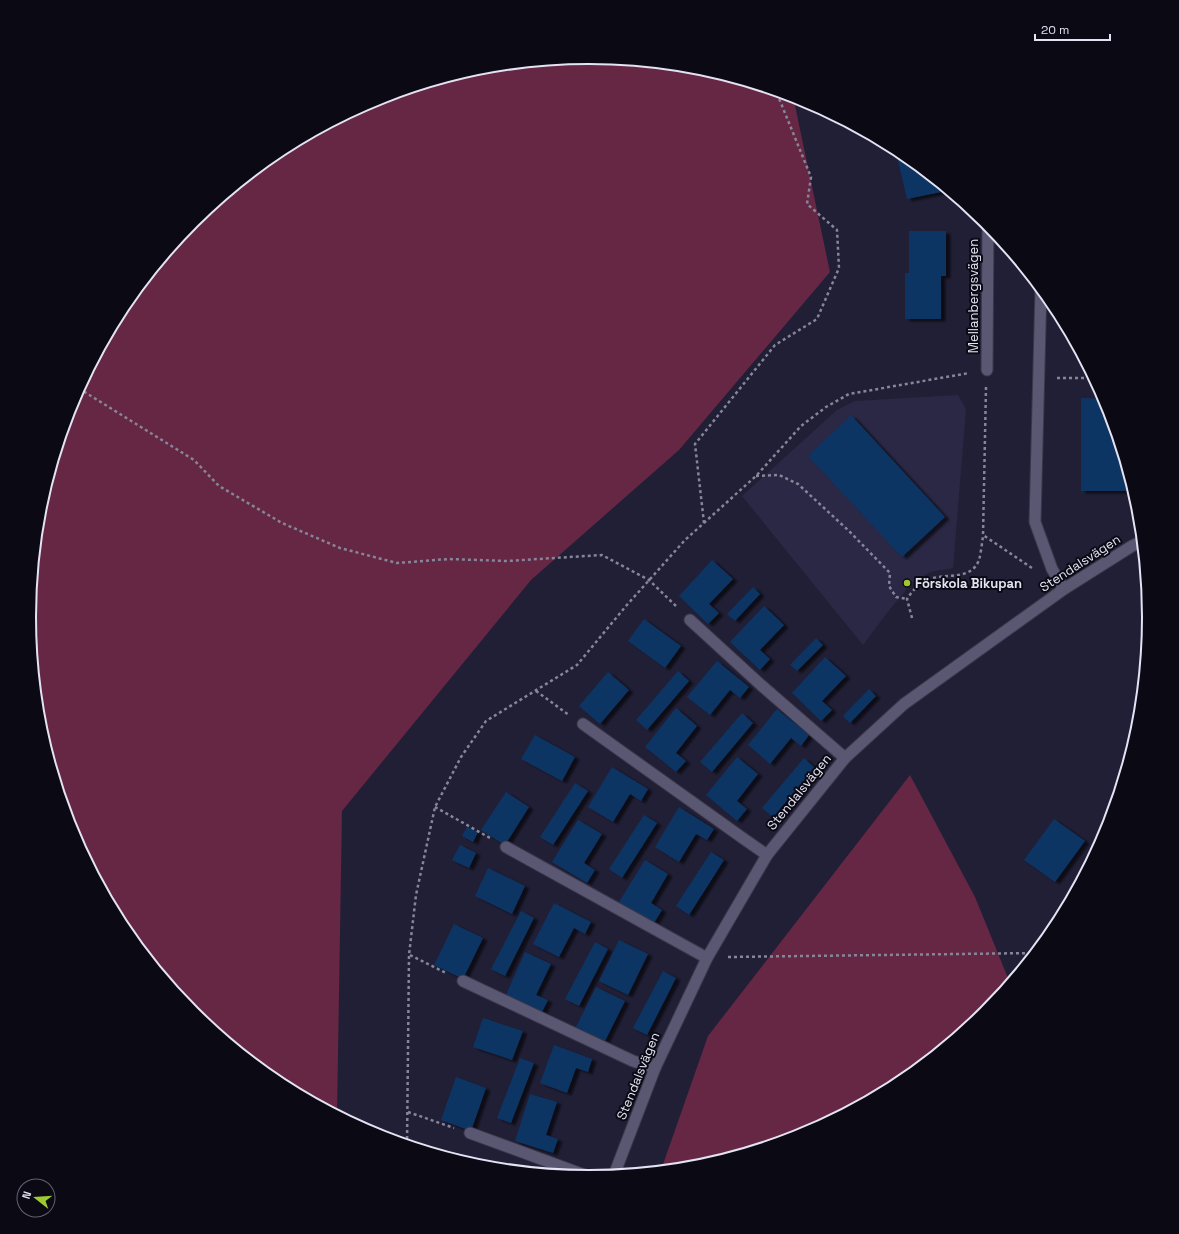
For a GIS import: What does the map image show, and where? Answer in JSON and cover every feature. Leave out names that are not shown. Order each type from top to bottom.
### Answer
[{"type":"street","name":"Mellanbergsvägen","points":[[987,370],[988,233]]},
{"type":"street","points":[[1040,295],[1035,522],[1052,569],[1064,589]]},
{"type":"street","name":"Stendalsvägen","points":[[616,1169],[655,1068],[707,958],[767,855],[845,758],[904,704],[1064,589],[1132,546],[1138,544]]},
{"type":"street","points":[[690,620],[761,685],[845,758]]},
{"type":"street","points":[[583,724],[767,855]]},
{"type":"street","points":[[506,848],[707,958]]},
{"type":"street","points":[[463,982],[633,1061],[655,1068]]},
{"type":"street","points":[[470,1133],[569,1169]]},
{"type":"path","points":[[704,523],[695,444],[775,345],[817,320],[839,268],[836,230],[807,204],[811,177],[779,97]]},
{"type":"path","points":[[407,1139],[410,955],[416,895],[435,808],[461,757],[486,721],[577,664],[685,540],[756,476],[801,426],[826,407],[849,394],[987,370],[983,536],[979,561],[970,572],[960,575],[930,578],[924,581],[910,593],[907,599],[912,618]]},
{"type":"path","points":[[1038,378],[1089,378]]},
{"type":"path","points":[[84,391],[194,460],[219,486],[282,522],[340,548],[398,563],[448,559],[507,562],[602,555],[649,580],[690,620]]},
{"type":"path","points":[[756,476],[779,475],[798,484],[849,531],[890,573],[889,586],[896,597],[907,599]]},
{"type":"path","points":[[983,536],[1033,568]]},
{"type":"path","points":[[536,690],[583,724]]},
{"type":"path","points":[[435,808],[506,848]]},
{"type":"path","points":[[707,958],[1030,953]]},
{"type":"path","points":[[410,955],[463,982]]},
{"type":"path","points":[[408,1112],[470,1133]]},
{"type":"shaded area","points":[[553,65],[626,65],[662,68],[733,82],[795,104],[830,272],[679,450],[531,580],[342,811],[337,1109],[282,1077],[225,1033],[173,982],[150,954],[129,925],[93,862],[65,795],[55,760],[47,725],[37,653],[37,581],[41,545],[47,509],[65,439],[93,372],[129,309],[173,252],[198,226],[253,178],[282,157],[345,121],[378,106],[446,82],[517,68]]},
{"type":"shaded area","points":[[958,395],[966,409],[953,568],[930,572],[913,582],[890,609],[863,645],[742,496],[837,410],[855,401]]},
{"type":"shaded area","points":[[910,775],[975,897],[1008,979],[981,1008],[926,1056],[897,1077],[866,1096],[801,1128],[767,1141],[733,1152],[662,1166],[708,1036]]},
{"type":"building","points":[[897,157],[926,178],[941,192],[907,199]]},
{"type":"building","points":[[909,231],[946,231],[946,276],[941,276],[941,319],[905,319],[905,273],[909,273]]},
{"type":"building","points":[[1081,398],[1098,399],[1114,439],[1124,474],[1126,491],[1081,491]]},
{"type":"building","points":[[851,415],[945,517],[902,557],[808,456]]},
{"type":"building","points":[[712,560],[733,579],[709,604],[719,613],[708,624],[679,596]]},
{"type":"building","points":[[753,587],[760,594],[735,621],[727,614]]},
{"type":"building","points":[[764,606],[784,625],[760,650],[770,659],[760,670],[730,642]]},
{"type":"building","points":[[644,619],[681,646],[665,668],[628,641]]},
{"type":"building","points":[[816,638],[823,645],[797,671],[790,665]]},
{"type":"building","points":[[825,657],[846,676],[822,701],[832,710],[821,721],[792,693]]},
{"type":"building","points":[[717,661],[749,687],[740,698],[730,690],[710,715],[687,697]]},
{"type":"building","points":[[678,671],[689,681],[647,730],[636,720]]},
{"type":"building","points":[[608,672],[629,690],[600,724],[579,706]]},
{"type":"building","points":[[869,689],[876,696],[850,723],[843,716]]},
{"type":"building","points":[[676,708],[697,726],[676,753],[686,761],[676,772],[645,747]]},
{"type":"building","points":[[777,709],[809,735],[801,746],[791,738],[770,764],[748,745]]},
{"type":"building","points":[[742,713],[753,723],[712,772],[700,762]]},
{"type":"building","points":[[535,735],[575,757],[562,781],[521,759]]},
{"type":"building","points":[[737,757],[758,774],[737,801],[747,809],[737,821],[706,795]]},
{"type":"building","points":[[804,758],[815,768],[773,817],[762,808]]},
{"type":"building","points":[[612,767],[648,789],[641,801],[630,794],[613,822],[588,807]]},
{"type":"building","points":[[575,783],[588,791],[553,845],[540,837]]},
{"type":"building","points":[[506,792],[529,807],[505,845],[481,830]]},
{"type":"building","points":[[679,807],[714,829],[707,840],[696,834],[679,862],[655,847]]},
{"type":"building","points":[[644,815],[657,823],[622,878],[609,869]]},
{"type":"building","points":[[1054,819],[1085,841],[1055,882],[1024,860]]},
{"type":"building","points":[[578,820],[602,834],[584,863],[595,870],[587,883],[552,862]]},
{"type":"building","points":[[467,827],[478,832],[473,842],[462,836]]},
{"type":"building","points":[[460,845],[476,853],[469,868],[452,860]]},
{"type":"building","points":[[711,852],[724,860],[689,915],[676,906]]},
{"type":"building","points":[[645,860],[668,874],[651,903],[662,910],[654,923],[619,902]]},
{"type":"building","points":[[488,868],[525,886],[512,914],[475,896]]},
{"type":"building","points":[[554,903],[591,922],[585,934],[574,928],[559,957],[533,944]]},
{"type":"building","points":[[521,911],[534,918],[505,976],[491,969]]},
{"type":"building","points":[[454,924],[483,938],[463,979],[434,965]]},
{"type":"building","points":[[619,940],[648,954],[628,995],[599,981]]},
{"type":"building","points":[[595,942],[608,949],[579,1006],[565,999]]},
{"type":"building","points":[[525,952],[551,964],[536,995],[548,1000],[541,1014],[505,997]]},
{"type":"building","points":[[663,971],[676,978],[647,1035],[633,1028]]},
{"type":"building","points":[[596,987],[625,1001],[605,1041],[576,1027]]},
{"type":"building","points":[[483,1018],[523,1031],[512,1060],[473,1047]]},
{"type":"building","points":[[554,1045],[592,1059],[588,1072],[576,1068],[567,1093],[540,1083]]},
{"type":"building","points":[[520,1058],[534,1063],[511,1123],[497,1118]]},
{"type":"building","points":[[456,1077],[486,1088],[471,1131],[441,1120]]},
{"type":"building","points":[[530,1094],[557,1102],[546,1135],[558,1139],[553,1153],[515,1141]]},
{"type":"building","points":[[458,1153],[478,1159],[457,1155]]},
{"type":"place","name":"Förskola Bikupan","points":[[907,583]]}]
